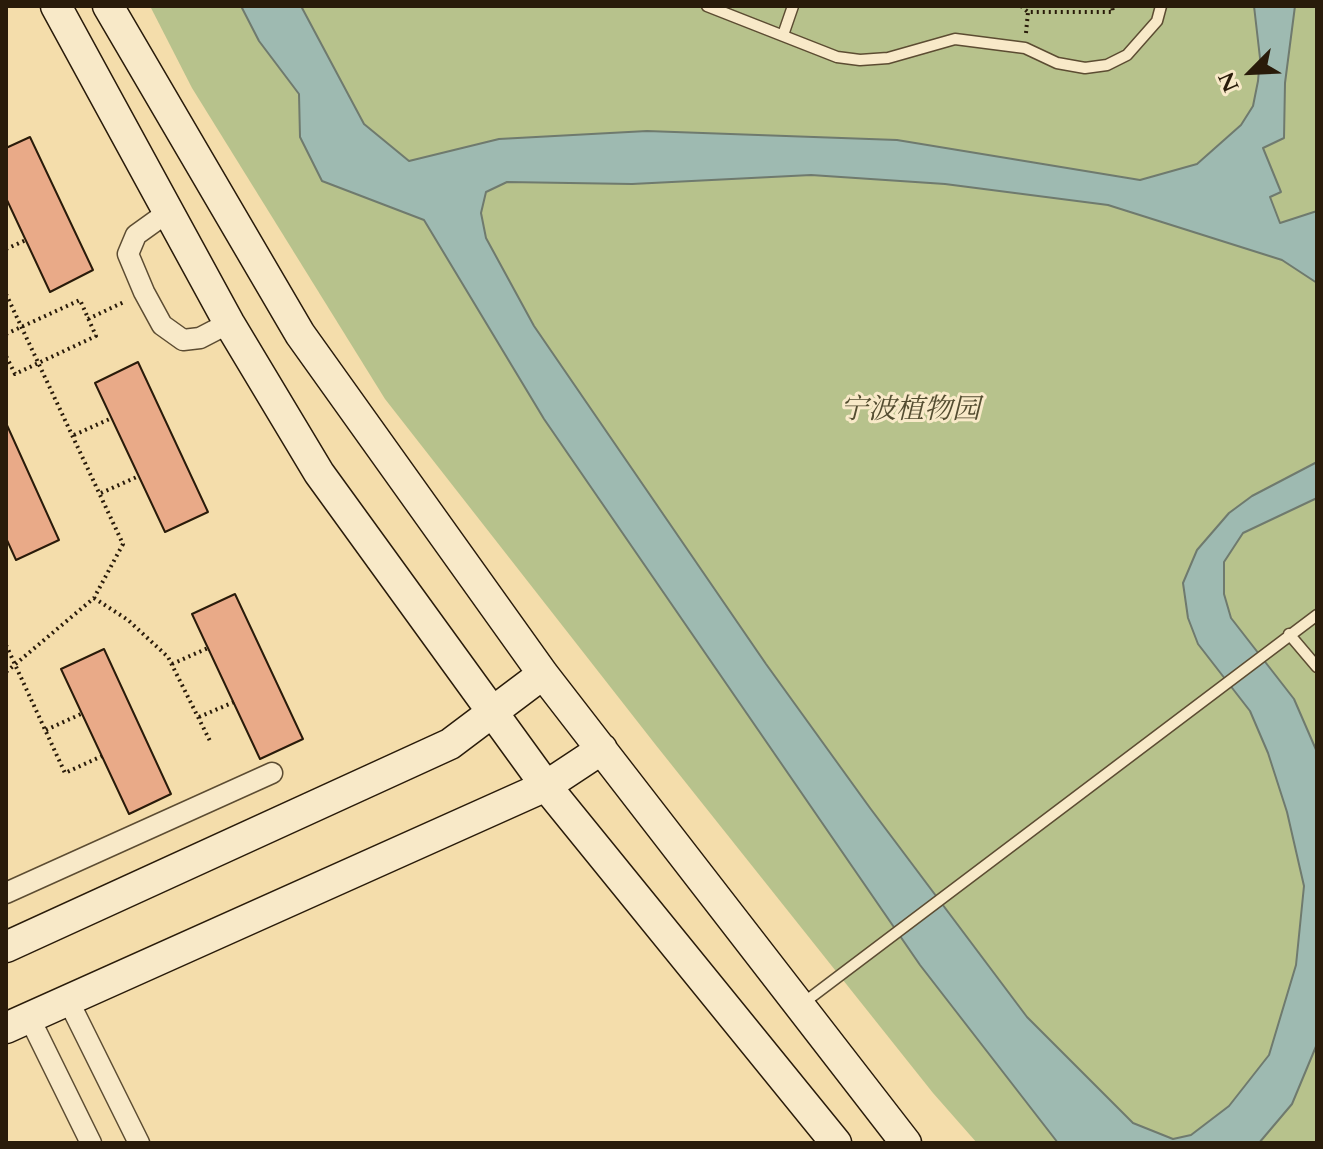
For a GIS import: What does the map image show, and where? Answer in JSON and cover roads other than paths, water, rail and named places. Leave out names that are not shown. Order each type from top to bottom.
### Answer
[{"type":"street","points":[[56,6],[229,323],[319,473],[546,786],[836,1143]]},
{"type":"street","points":[[108,6],[300,334],[543,674],[906,1143]]},
{"type":"street","points":[[168,212],[136,235],[128,254],[162,325],[183,340],[200,338],[229,323]]},
{"type":"street","points":[[6,947],[450,744],[543,674]]},
{"type":"street","points":[[91,1143],[17,1022],[546,786],[602,749]]},
{"type":"street","points":[[6,893],[272,773]]},
{"type":"street","points":[[68,1000],[139,1143]]},
{"type":"lane","points":[[707,6],[783,35],[805,47],[860,60],[888,58],[955,39],[1025,48],[1057,63],[1085,68],[1107,65],[1127,55],[1157,21],[1161,6]]},
{"type":"lane","points":[[783,35],[793,6]]},
{"type":"lane","points":[[798,1007],[1261,654],[1317,615]]},
{"type":"lane","points":[[1289,634],[1317,667]]},
{"type":"water","points":[[241,6],[301,6],[364,124],[409,161],[499,139],[647,131],[897,140],[1140,180],[1197,164],[1241,125],[1253,106],[1258,81],[1260,58],[1254,6],[1295,6],[1285,83],[1284,138],[1263,148],[1281,192],[1270,197],[1280,223],[1317,211],[1317,283],[1282,260],[1108,205],[945,184],[811,175],[632,184],[507,182],[486,192],[481,213],[486,238],[534,326],[766,664],[870,808],[1027,1017],[1133,1123],[1173,1139],[1191,1135],[1229,1106],[1269,1055],[1296,965],[1304,886],[1287,812],[1268,753],[1250,711],[1198,644],[1188,618],[1183,583],[1197,550],[1229,513],[1252,496],[1317,462],[1317,498],[1243,533],[1224,562],[1224,594],[1231,618],[1294,699],[1317,752],[1317,1044],[1292,1104],[1259,1143],[1058,1143],[920,965],[544,419],[424,220],[322,181],[300,137],[299,94],[259,41]]},
{"type":"park label","name":"宁波植物园","points":[[910,412]]}]
